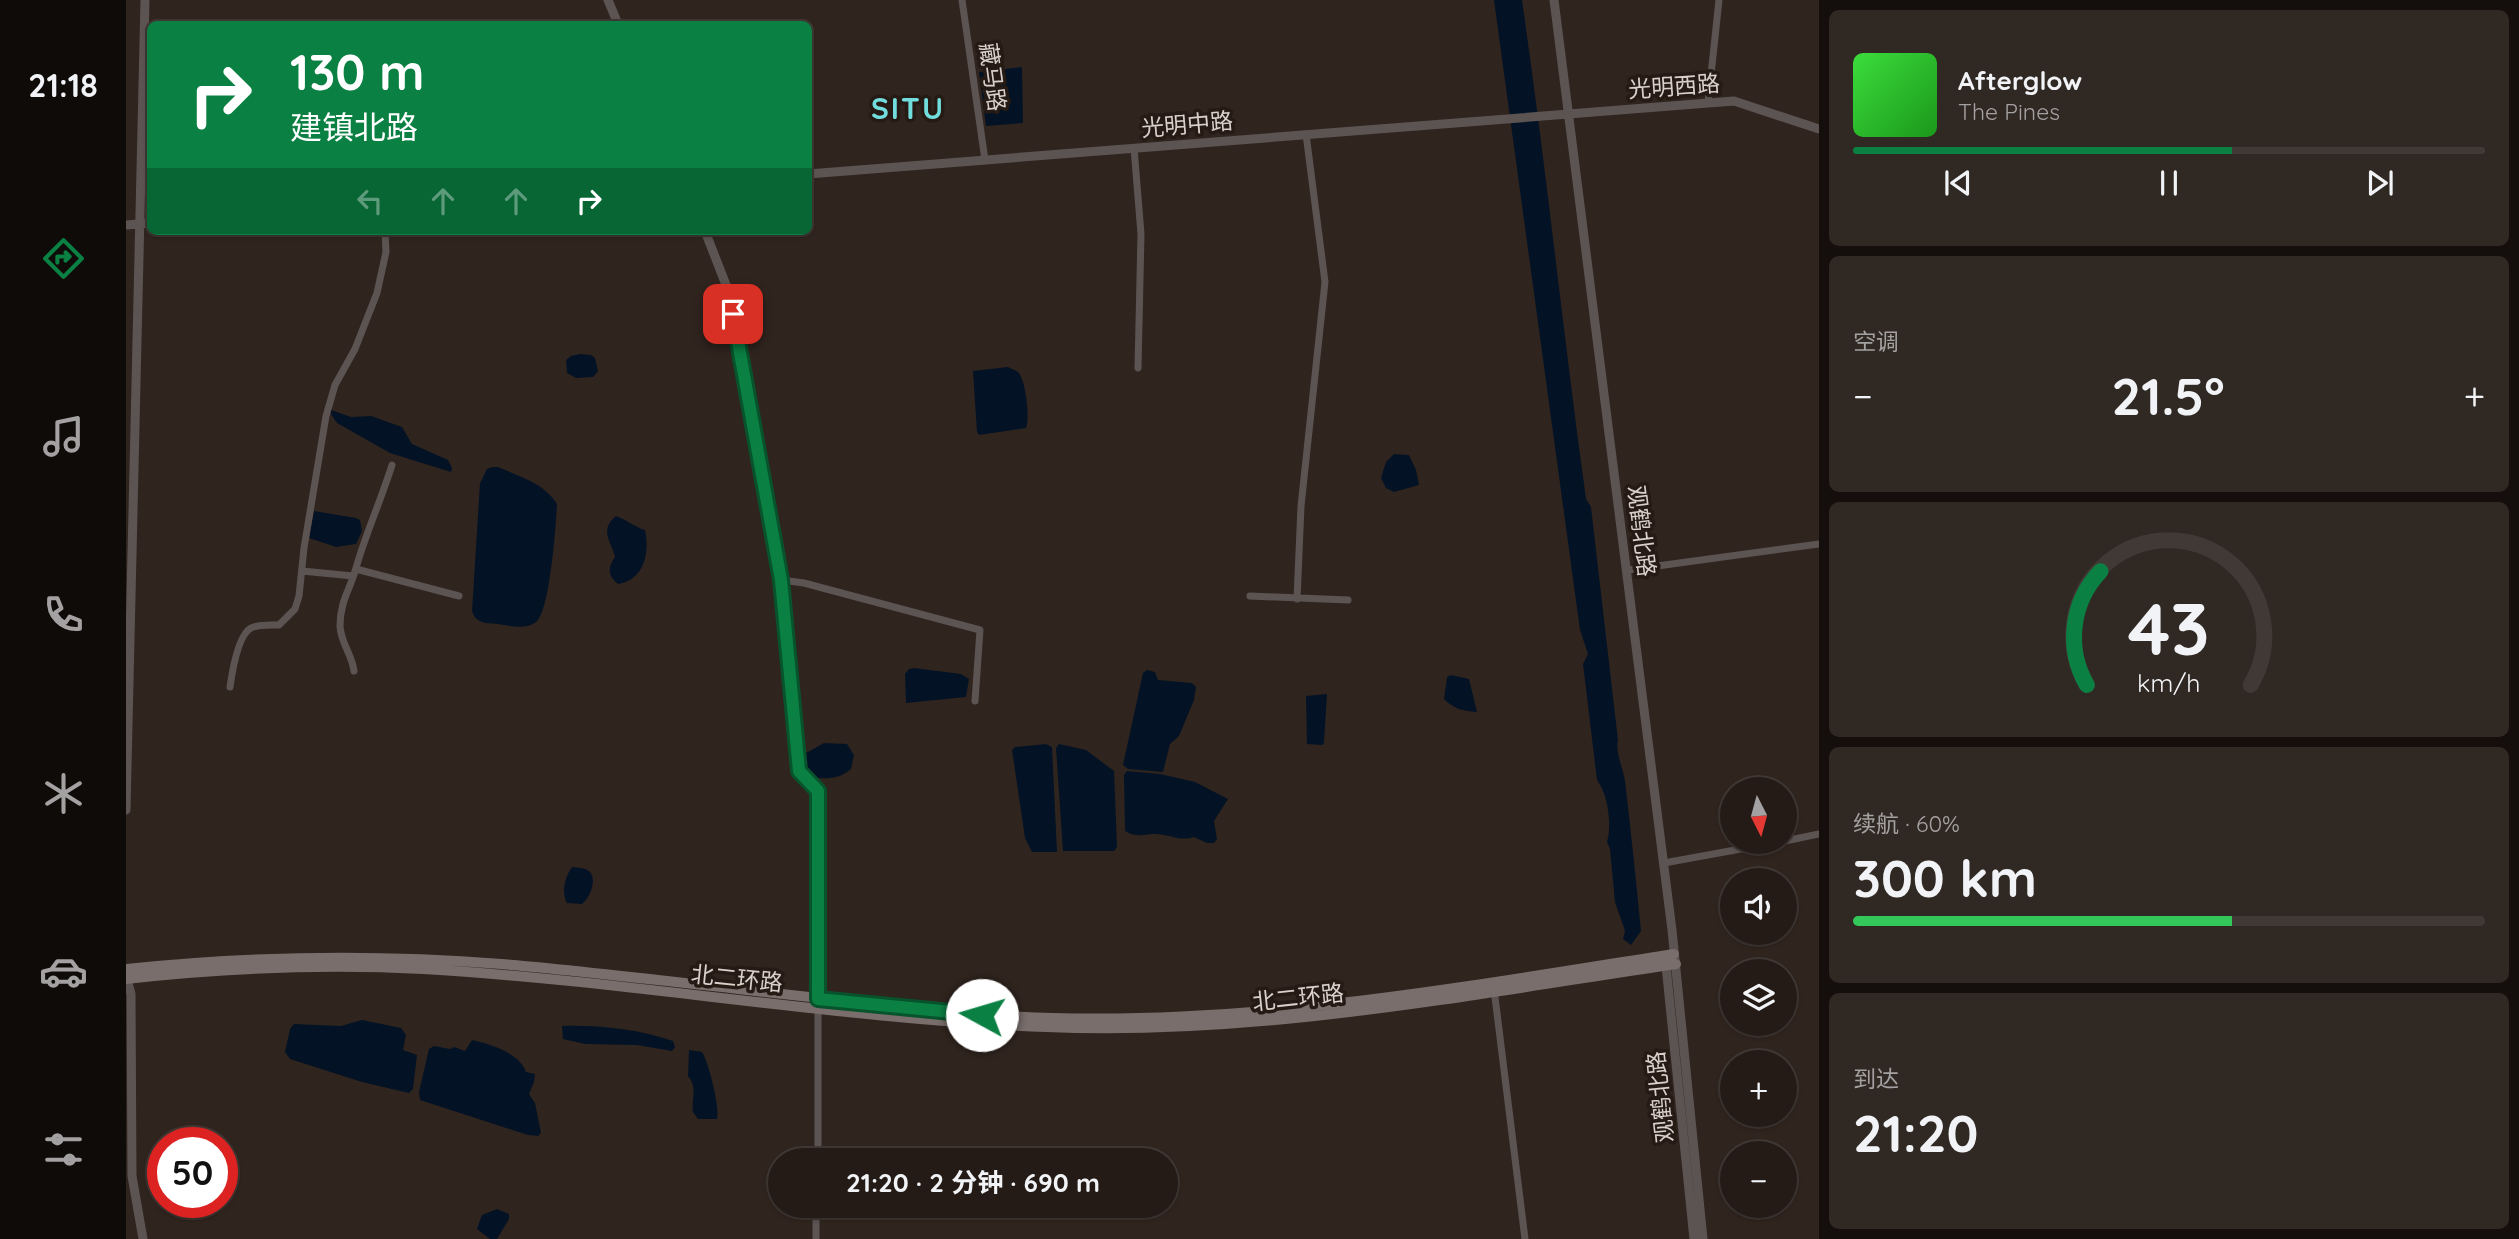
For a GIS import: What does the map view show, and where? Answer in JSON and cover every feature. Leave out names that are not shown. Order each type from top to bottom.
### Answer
[{"type":"main road","name":"北二环路","points":[[126,976],[263,958],[419,959],[503,965],[818,1003],[982,1015],[1125,1019],[1220,1016],[1301,1009],[1672,961]]},
{"type":"street","points":[[126,810],[146,224],[145,0]]},
{"type":"street","points":[[607,0],[617,21]]},
{"type":"street","name":"藏马路","points":[[962,0],[985,160]]},
{"type":"street","name":"观鹤北路","points":[[1554,0],[1664,863],[1694,1239]]},
{"type":"street","points":[[1708,103],[1719,0]]},
{"type":"street","name":"光明西路","points":[[1569,113],[1734,101],[1819,129]]},
{"type":"street","name":"光明中路","points":[[812,174],[1569,113]]},
{"type":"street","points":[[1297,598],[1301,506],[1325,282],[1306,134]]},
{"type":"street","points":[[1134,148],[1141,234],[1138,368]]},
{"type":"street","points":[[126,225],[146,224]]},
{"type":"street","points":[[230,687],[242,636],[255,626],[279,625],[295,609],[326,416],[335,385],[355,349],[377,293],[386,251],[385,235]]},
{"type":"street","points":[[707,235],[728,289],[781,580],[799,771],[818,791],[818,1148]]},
{"type":"street","points":[[354,671],[353,659],[345,650],[341,638],[342,600],[392,465]]},
{"type":"street","points":[[1628,570],[1819,544]]},
{"type":"street","points":[[302,571],[354,573],[459,596]]},
{"type":"street","points":[[781,580],[804,583],[980,629],[975,701]]},
{"type":"street","points":[[1250,596],[1348,600]]},
{"type":"street","points":[[1797,839],[1819,834]]},
{"type":"street","points":[[1664,863],[1720,853]]},
{"type":"street","name":"观鹤北路","points":[[1672,961],[1703,1239]]},
{"type":"street","points":[[126,976],[131,994],[132,1176],[142,1239]]},
{"type":"street","points":[[1494,986],[1525,1239]]},
{"type":"street","points":[[816,1218],[816,1239]]},
{"type":"water","points":[[1494,0],[1522,0],[1586,499],[1591,507],[1618,750],[1627,800],[1641,931],[1631,945],[1623,939],[1625,931],[1615,902],[1607,842],[1608,810],[1597,780],[1583,664],[1588,654],[1580,630]]},
{"type":"water","points":[[1022,67],[1023,123],[986,126],[979,72]]},
{"type":"water","points":[[580,354],[595,358],[598,371],[593,377],[576,378],[567,373],[566,360]]},
{"type":"water","points":[[1008,367],[1021,376],[1027,408],[1026,428],[979,435],[973,371]]},
{"type":"water","points":[[331,410],[351,417],[371,416],[402,427],[412,444],[448,460],[451,472],[390,453],[337,423]]},
{"type":"water","points":[[1394,454],[1409,455],[1419,485],[1394,492],[1386,488],[1381,478],[1386,462]]},
{"type":"water","points":[[492,467],[531,481],[557,504],[545,602],[541,615],[536,622],[528,626],[482,622],[472,611],[480,483],[487,469]]},
{"type":"water","points":[[314,511],[360,520],[362,531],[356,544],[336,547],[309,538]]},
{"type":"water","points":[[616,516],[645,530],[647,548],[639,571],[634,577],[618,584],[610,574],[615,557],[607,531]]},
{"type":"water","points":[[914,668],[961,674],[969,679],[966,697],[906,703],[905,674]]},
{"type":"water","points":[[1147,670],[1155,672],[1158,680],[1192,683],[1196,687],[1194,700],[1179,736],[1170,744],[1163,772],[1128,769],[1123,765],[1143,673]]},
{"type":"water","points":[[1451,675],[1469,679],[1477,712],[1459,709],[1444,699],[1447,677]]},
{"type":"water","points":[[1327,694],[1324,743],[1307,744],[1306,696]]},
{"type":"water","points":[[824,743],[847,744],[854,755],[851,769],[835,777],[817,778],[807,767],[806,753]]},
{"type":"water","points":[[1046,744],[1052,747],[1057,852],[1032,852],[1025,838],[1012,750],[1015,747]]},
{"type":"water","points":[[1059,744],[1086,750],[1114,771],[1117,847],[1114,851],[1063,851],[1056,748]]},
{"type":"water","points":[[1127,771],[1160,774],[1195,782],[1228,799],[1214,821],[1217,839],[1214,843],[1194,837],[1135,835],[1125,831],[1124,775]]},
{"type":"water","points":[[572,867],[586,869],[592,876],[592,889],[582,904],[567,903],[565,899],[567,875]]},
{"type":"water","points":[[362,1020],[401,1028],[406,1035],[403,1050],[417,1055],[413,1089],[409,1093],[362,1082],[290,1059],[285,1052],[290,1029],[294,1024],[341,1026]]},
{"type":"water","points":[[562,1026],[632,1031],[673,1041],[675,1047],[672,1051],[637,1045],[585,1044],[563,1039]]},
{"type":"water","points":[[472,1040],[504,1050],[523,1065],[526,1072],[535,1074],[529,1094],[535,1103],[541,1133],[538,1136],[420,1100],[419,1092],[429,1049],[434,1046],[450,1049],[454,1047],[465,1051]]},
{"type":"water","points":[[689,1050],[702,1052],[705,1058],[711,1075],[717,1119],[698,1119],[693,1112],[693,1089],[688,1076]]},
{"type":"water","points":[[497,1209],[509,1214],[509,1219],[497,1239],[490,1239],[477,1229],[482,1215]]},
{"type":"district","name":"SITU","points":[[908,108]]},
{"type":"route","points":[[733,314],[781,580],[799,771],[818,791],[818,999],[982,1015]]}]
